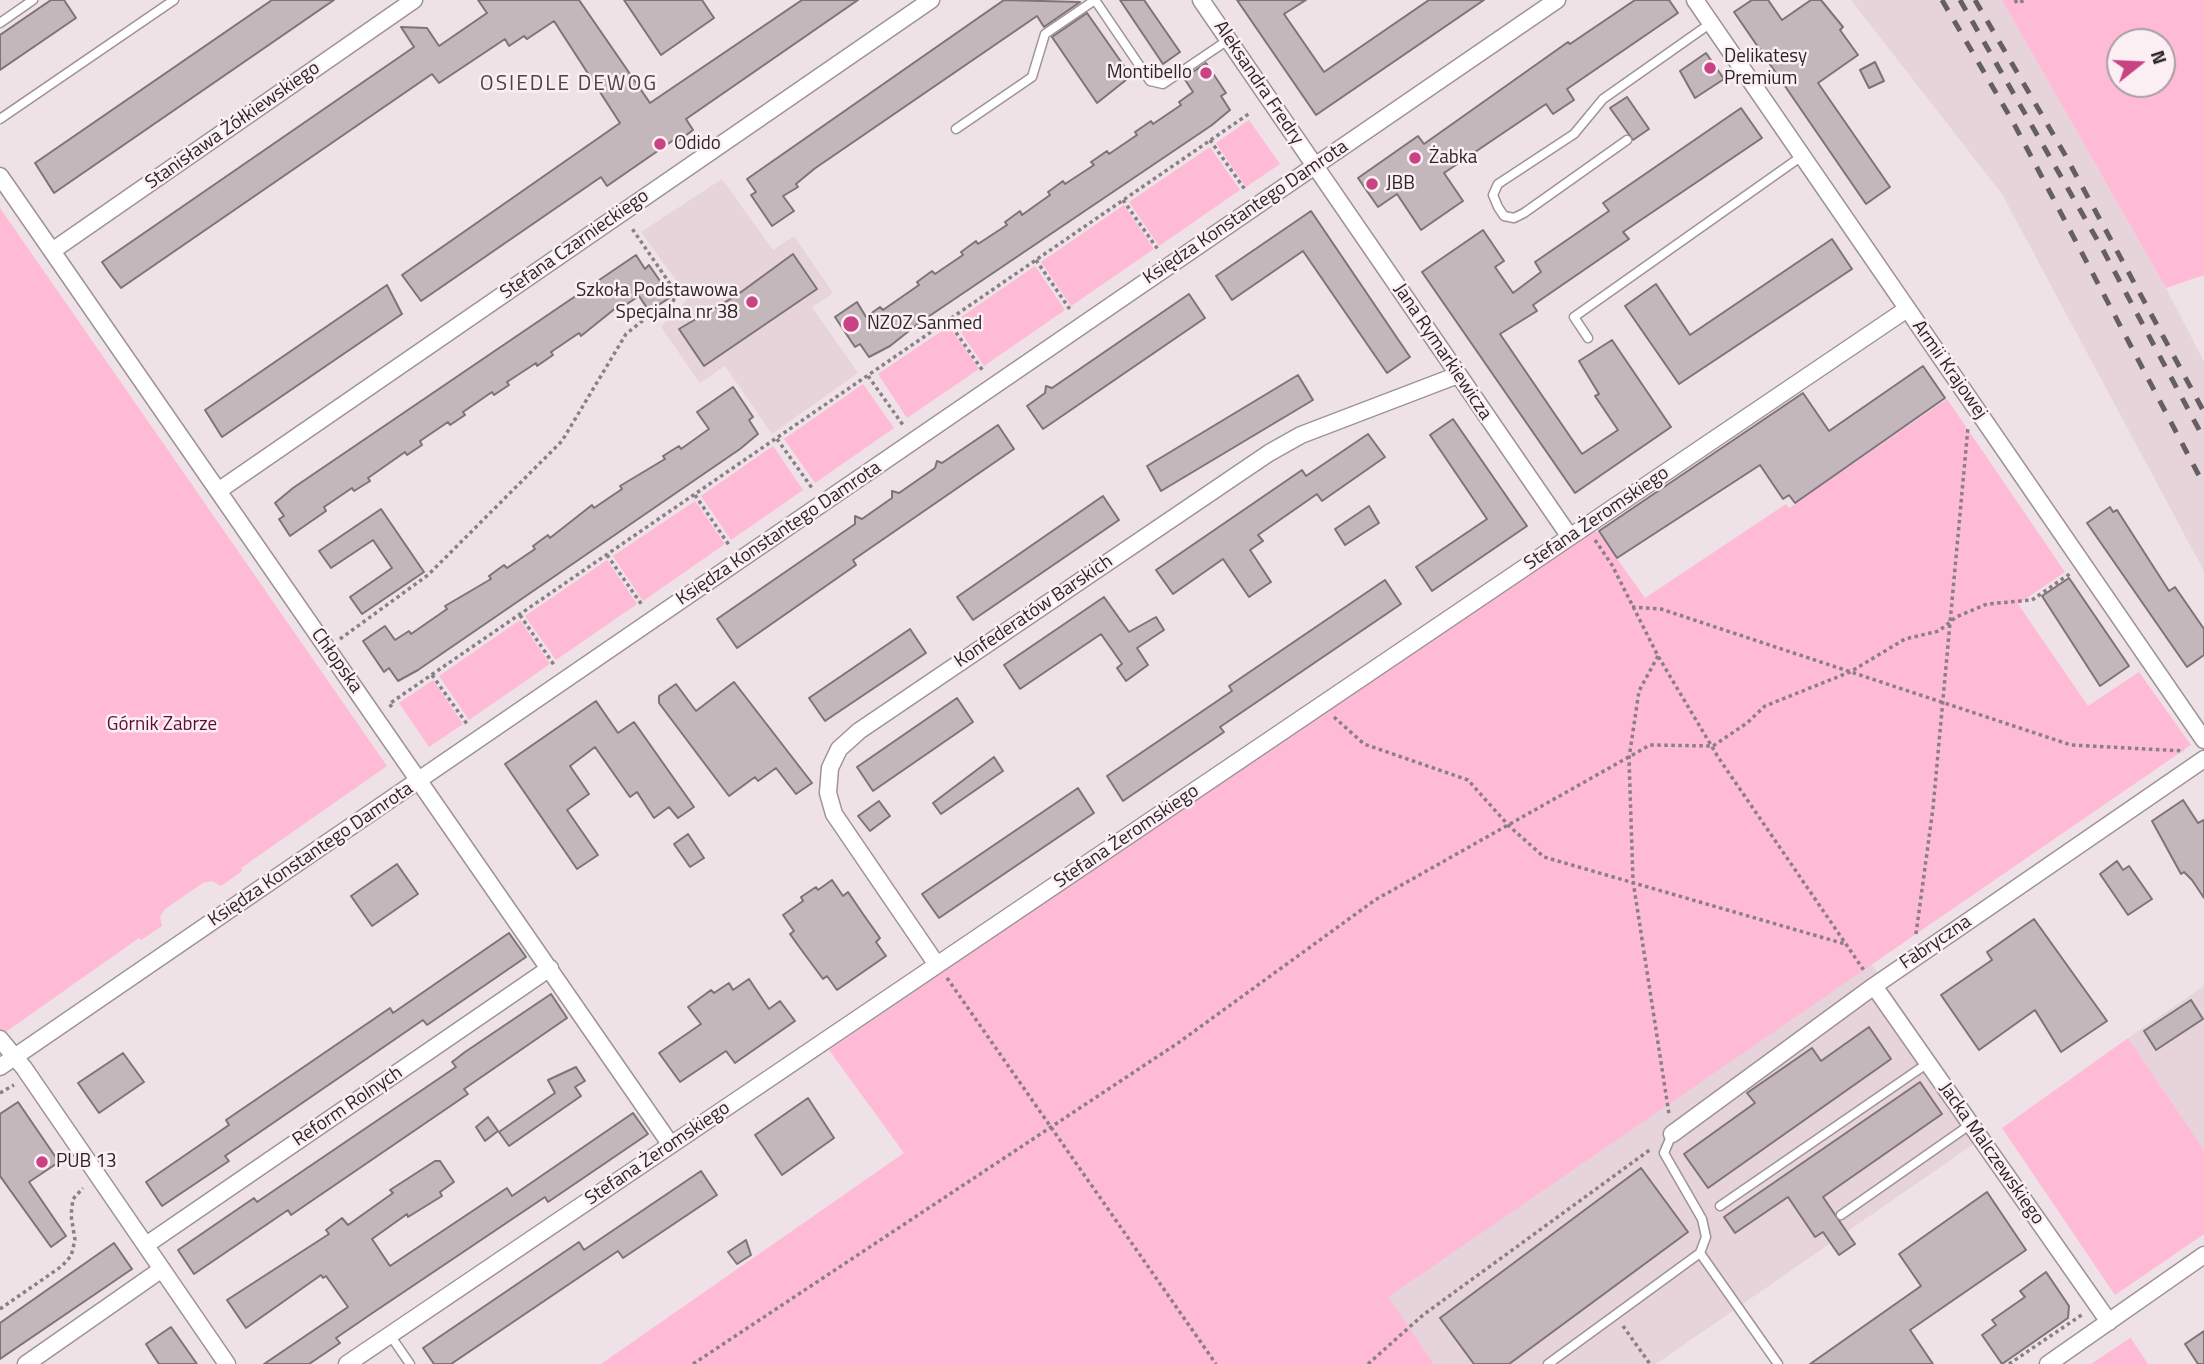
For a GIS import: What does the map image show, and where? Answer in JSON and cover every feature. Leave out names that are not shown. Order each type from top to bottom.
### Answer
[{"type":"street","name":"Stanisława Żółkiewskiego","points":[[52,251],[414,0]]},
{"type":"street","name":"Stefana Czarnieckiego","points":[[218,491],[931,0]]},
{"type":"street","name":"Aleksandra Fredry","points":[[1201,0],[1315,166]]},
{"type":"street","name":"Księdza Konstantego Damrota","points":[[0,1067],[1557,0]]},
{"type":"street","name":"Armii Krajowej","points":[[1695,0],[2204,740]]},
{"type":"street","name":"Jana Rymarkiewicza","points":[[1315,166],[1570,537]]},
{"type":"street","name":"Chłopska","points":[[0,176],[671,1145]]},
{"type":"street","name":"Stefana Żeromskiego","points":[[347,1364],[1907,309]]},
{"type":"street","name":"Konfederatów Barskich","points":[[937,965],[834,814],[828,793],[830,768],[839,749],[859,731],[1269,453],[1301,435],[1458,375]]},
{"type":"street","name":"Fabryczna","points":[[1672,1134],[2197,755]]},
{"type":"street","name":"Reform Rolnych","points":[[146,1245],[550,968]]},
{"type":"street","name":"Jacka Malczewskiego","points":[[1874,986],[2109,1322]]},
{"type":"street","points":[[0,1039],[15,1056],[227,1364]]},
{"type":"street","points":[[2048,1364],[2204,1255]]},
{"type":"street","points":[[26,1364],[162,1269]]},
{"type":"lane","points":[[0,23],[33,0]]},
{"type":"lane","points":[[0,119],[174,0]]},
{"type":"lane","points":[[956,129],[1032,77],[1045,34],[1095,0],[1150,81],[1163,84],[1228,40]]},
{"type":"lane","points":[[1627,140],[1524,214],[1514,218],[1504,216],[1497,207],[1493,195],[1498,184],[1574,134],[1603,99],[1711,23]]},
{"type":"lane","points":[[1588,338],[1574,317],[1802,156]]},
{"type":"lane","points":[[1720,1206],[1928,1063]]},
{"type":"lane","points":[[1841,1215],[1971,1124]]},
{"type":"lane","points":[[1548,1364],[1700,1253],[1706,1237],[1702,1219],[1664,1153],[1672,1134]]},
{"type":"lane","points":[[1700,1253],[1778,1364]]},
{"type":"lane","points":[[390,1335],[410,1364]]},
{"type":"path","points":[[2015,0],[2017,3],[2026,0]]},
{"type":"path","points":[[396,713],[389,704],[1250,113]]},
{"type":"path","points":[[1210,140],[1245,191]]},
{"type":"path","points":[[1124,200],[1159,251]]},
{"type":"path","points":[[327,648],[428,575],[562,441],[626,334],[646,318],[666,314],[677,294],[621,214]]},
{"type":"path","points":[[1036,260],[1070,311]]},
{"type":"path","points":[[948,321],[983,371]]},
{"type":"path","points":[[868,376],[904,427],[911,427],[919,437]]},
{"type":"path","points":[[1912,960],[1933,808],[1970,400]]},
{"type":"path","points":[[777,439],[812,488]]},
{"type":"path","points":[[695,495],[729,546]]},
{"type":"path","points":[[1586,527],[1612,565],[1658,656],[1713,746],[1874,986]]},
{"type":"path","points":[[607,555],[642,606]]},
{"type":"path","points":[[693,1364],[1178,1042],[1375,900],[1650,745],[1713,746],[1747,723],[1765,706],[1850,672],[1905,639],[1939,631],[1956,617],[1987,604],[2032,600],[2083,565]]},
{"type":"path","points":[[1632,607],[1661,609],[2071,745],[2197,755]]},
{"type":"path","points":[[520,615],[555,665]]},
{"type":"path","points":[[1368,1364],[1423,1315],[1672,1134],[1633,881],[1629,758],[1639,691],[1658,656]]},
{"type":"path","points":[[432,675],[467,725]]},
{"type":"path","points":[[1322,705],[1364,744],[1468,780],[1509,826],[1544,857],[1845,944]]},
{"type":"path","points":[[937,965],[1216,1364]]},
{"type":"path","points":[[0,1093],[18,1084]]},
{"type":"path","points":[[0,1309],[62,1266],[71,1256],[75,1240],[71,1215],[73,1199],[99,1177]]},
{"type":"path","points":[[2009,1364],[2097,1305]]},
{"type":"path","points":[[1615,1315],[1650,1364]]},
{"type":"shaded area","points":[[1851,0],[2002,0],[2166,288],[2204,362],[2204,571],[2002,194]]},
{"type":"shaded area","name":"Szkoła Podstawowa Specjalna nr 38","points":[[722,179],[773,250],[794,236],[833,293],[812,307],[858,373],[772,434],[725,366],[700,383],[661,327],[689,298],[641,232]]},
{"type":"shaded area","points":[[1871,963],[1988,1134],[1656,1364],[1434,1364],[1387,1297]]},
{"type":"shaded area","points":[[2204,986],[2204,1150],[2128,1038]]},
{"type":"green space","points":[[2002,0],[2204,0],[2204,275],[2166,288]]},
{"type":"green space","points":[[1249,120],[1280,164],[1246,187],[1216,143]]},
{"type":"green space","points":[[1210,147],[1240,190],[1159,246],[1129,202]]},
{"type":"green space","points":[[1124,205],[1154,249],[1071,306],[1041,262]]},
{"type":"green space","name":"Górnik Zabrze","points":[[0,208],[387,766],[241,868],[242,871],[221,886],[212,881],[203,883],[165,909],[160,917],[162,926],[141,940],[139,938],[0,1036]]},
{"type":"green space","points":[[1035,266],[1065,310],[984,366],[954,322]]},
{"type":"green space","points":[[949,326],[979,369],[907,418],[878,374]]},
{"type":"green space","points":[[863,384],[894,428],[815,483],[784,439]]},
{"type":"green space","points":[[1947,399],[2065,572],[2018,604],[2088,706],[2139,672],[2191,745],[1388,1297],[1434,1364],[601,1364],[904,1153],[829,1050],[1588,532],[1598,532],[1645,598],[1786,504],[1789,508]]},
{"type":"green space","points":[[773,446],[803,490],[731,540],[701,496]]},
{"type":"green space","points":[[695,501],[725,544],[643,601],[613,556]]},
{"type":"green space","points":[[607,560],[637,604],[556,660],[525,616]]},
{"type":"green space","points":[[520,620],[550,664],[469,720],[439,676]]},
{"type":"green space","points":[[433,680],[463,724],[429,747],[399,703]]},
{"type":"green space","points":[[2128,1038],[2204,1150],[2204,1234],[2115,1295],[2002,1128]]},
{"type":"green space","points":[[2130,1338],[2148,1364],[2091,1364]]},
{"type":"building","points":[[51,0],[64,0],[76,18],[0,70],[0,35]]},
{"type":"building","points":[[272,0],[334,0],[54,193],[35,163]]},
{"type":"building","points":[[478,0],[579,0],[650,103],[802,0],[858,0],[686,119],[693,130],[677,142],[675,139],[607,186],[601,177],[421,301],[402,275],[620,123],[554,21],[527,39],[524,36],[509,46],[505,39],[439,83],[432,74],[121,288],[102,262],[414,47],[401,27],[427,28],[439,46],[487,13]]},
{"type":"building","points":[[624,0],[702,0],[714,18],[661,55]]},
{"type":"building","points":[[1004,0],[1080,2],[1044,27],[1037,16],[814,169],[796,184],[798,187],[783,196],[794,211],[772,226],[751,195],[756,192],[747,179]]},
{"type":"building","points":[[1120,0],[1144,0],[1180,52],[1163,64]]},
{"type":"building","points":[[1237,0],[1306,0],[1284,14],[1324,72],[1429,0],[1484,0],[1316,115]]},
{"type":"building","points":[[1635,0],[1669,0],[1678,13],[1567,89],[1574,100],[1553,114],[1546,104],[1444,173],[1463,201],[1421,230],[1397,194],[1378,207],[1358,178],[1418,136],[1424,144],[1568,42],[1570,44]]},
{"type":"building","points":[[1752,0],[1768,0],[1782,20],[1811,0],[1821,0],[1843,27],[1840,30],[1858,55],[1818,83],[1890,187],[1866,204],[1734,12]]},
{"type":"building","points":[[1087,13],[1131,76],[1097,103],[1052,37]]},
{"type":"building","points":[[1706,53],[1724,79],[1695,98],[1680,71]]},
{"type":"building","points":[[1875,62],[1884,81],[1869,88],[1860,70]]},
{"type":"building","points":[[1206,63],[1226,93],[1221,96],[1230,110],[1212,125],[919,323],[890,346],[869,357],[860,344],[855,347],[835,317],[857,302],[866,317],[880,307],[883,310],[919,285],[917,282],[932,271],[935,274],[963,255],[961,252],[976,241],[978,244],[1007,225],[1005,222],[1020,211],[1022,215],[1050,195],[1048,192],[1063,181],[1065,184],[1094,165],[1091,162],[1107,151],[1109,154],[1137,135],[1135,132],[1151,121],[1153,124],[1181,105],[1179,102],[1193,92],[1184,78]]},
{"type":"building","points":[[1627,97],[1649,129],[1633,140],[1610,108]]},
{"type":"building","points":[[1741,108],[1762,138],[1623,232],[1629,239],[1533,305],[1537,311],[1500,334],[1582,454],[1618,430],[1595,396],[1599,394],[1579,361],[1612,340],[1671,427],[1575,493],[1422,272],[1483,230],[1504,261],[1495,267],[1513,293],[1541,272],[1535,262],[1609,211],[1603,203]]},
{"type":"building","points":[[1311,211],[1410,357],[1387,373],[1303,251],[1232,300],[1216,276]]},
{"type":"building","points":[[1832,239],[1852,269],[1679,384],[1625,306],[1656,284],[1690,335]]},
{"type":"building","points":[[793,254],[817,289],[704,366],[679,329],[737,295]]},
{"type":"building","points":[[636,255],[645,269],[649,265],[671,297],[649,311],[639,296],[624,306],[622,303],[581,336],[579,333],[551,352],[553,355],[537,366],[536,363],[507,382],[509,385],[494,395],[492,392],[463,412],[465,415],[450,425],[448,422],[420,441],[422,445],[407,455],[405,452],[368,478],[370,481],[354,491],[352,488],[324,507],[326,511],[290,536],[279,519],[284,516],[275,503],[293,488]]},
{"type":"building","points":[[387,285],[402,314],[222,437],[205,410]]},
{"type":"building","points":[[1189,294],[1205,318],[1043,429],[1027,406],[1045,393],[1046,386],[1052,388]]},
{"type":"building","points":[[1923,366],[1945,398],[1795,503],[1789,495],[1783,499],[1760,465],[1617,558],[1599,531],[1803,393],[1829,431]]},
{"type":"building","points":[[1298,375],[1313,400],[1161,491],[1147,466]]},
{"type":"building","points":[[733,387],[753,417],[749,420],[758,434],[740,449],[418,670],[398,681],[389,668],[384,672],[363,641],[385,626],[395,640],[409,631],[411,634],[447,609],[445,606],[491,579],[489,576],[504,565],[507,568],[535,549],[533,546],[548,535],[550,538],[592,505],[594,508],[622,489],[620,486],[665,459],[663,456],[679,446],[681,449],[709,429],[697,412]]},
{"type":"building","points":[[1453,419],[1527,526],[1432,591],[1416,567],[1487,519],[1430,435]]},
{"type":"building","points":[[998,425],[1014,449],[853,560],[856,565],[737,648],[717,619],[855,524],[855,516],[862,519],[892,498],[892,491],[899,493],[935,468],[937,461],[942,463]]},
{"type":"building","points":[[1368,434],[1385,457],[1322,501],[1317,494],[1258,535],[1263,541],[1250,550],[1271,582],[1249,597],[1223,559],[1173,594],[1156,570],[1302,470],[1306,476]]},
{"type":"building","points":[[1103,496],[1119,520],[973,620],[957,597]]},
{"type":"building","points":[[1369,506],[1379,523],[1345,545],[1335,529]]},
{"type":"building","points":[[2110,507],[2113,512],[2117,510],[2169,591],[2175,587],[2204,629],[2204,655],[2187,667],[2087,523]]},
{"type":"building","points":[[381,509],[424,572],[362,614],[350,597],[392,568],[373,540],[331,568],[319,551]]},
{"type":"building","points":[[2069,578],[2129,666],[2100,686],[2042,596]]},
{"type":"building","points":[[1385,580],[1401,604],[1220,727],[1224,732],[1123,801],[1107,776],[1232,691],[1229,686]]},
{"type":"building","points":[[1104,597],[1129,632],[1156,617],[1164,630],[1137,648],[1148,665],[1126,681],[1117,668],[1122,664],[1101,634],[1020,689],[1004,665]]},
{"type":"building","points":[[910,629],[926,653],[825,721],[809,698]]},
{"type":"building","points":[[734,682],[812,783],[796,794],[776,768],[758,781],[755,777],[729,796],[659,703],[659,696],[676,684],[696,711]]},
{"type":"building","points":[[957,698],[973,722],[873,791],[857,767]]},
{"type":"building","points":[[596,701],[618,733],[634,722],[694,807],[678,818],[669,807],[654,818],[637,792],[630,797],[595,747],[570,766],[589,794],[567,810],[598,855],[577,869],[505,764]]},
{"type":"building","points":[[994,757],[1003,771],[941,814],[933,803]]},
{"type":"building","points":[[1078,788],[1094,813],[939,918],[922,894]]},
{"type":"building","points":[[2183,800],[2198,823],[2204,820],[2204,898],[2192,880],[2184,872],[2181,874],[2152,821]]},
{"type":"building","points":[[879,801],[890,816],[870,831],[858,816]]},
{"type":"building","points":[[688,834],[704,858],[690,867],[674,844]]},
{"type":"building","points":[[2117,861],[2123,870],[2129,866],[2152,899],[2128,915],[2100,874]]},
{"type":"building","points":[[397,864],[418,894],[372,926],[351,896]]},
{"type":"building","points":[[832,880],[843,896],[848,892],[880,938],[876,942],[886,956],[837,990],[827,976],[823,979],[800,948],[790,934],[794,931],[783,915],[803,901],[801,897]]},
{"type":"building","points":[[2034,919],[2107,1021],[2061,1052],[2035,1010],[1979,1050],[1941,995],[1992,960],[1987,952]]},
{"type":"building","points":[[509,933],[526,957],[427,1025],[423,1020],[225,1156],[229,1161],[162,1206],[146,1182],[229,1125],[226,1120],[390,1008],[393,1013]]},
{"type":"building","points":[[749,979],[769,1009],[780,1001],[795,1021],[735,1063],[726,1051],[680,1082],[659,1053],[701,1024],[688,1007],[711,990],[714,993],[729,983],[733,990]]},
{"type":"building","points":[[551,994],[567,1018],[464,1089],[468,1094],[291,1215],[288,1210],[194,1274],[178,1250],[254,1198],[257,1202],[456,1067],[452,1062],[465,1052]]},
{"type":"building","points":[[2191,1000],[2203,1019],[2156,1050],[2144,1031]]},
{"type":"building","points":[[1869,1027],[1891,1059],[1708,1188],[1684,1154],[1755,1103],[1747,1093],[1812,1048],[1821,1061]]},
{"type":"building","points":[[123,1053],[144,1082],[99,1113],[78,1083]]},
{"type":"building","points":[[576,1067],[585,1081],[575,1087],[581,1096],[509,1146],[499,1132],[555,1093],[548,1080]]},
{"type":"building","points":[[1920,1082],[1942,1114],[1823,1197],[1855,1244],[1839,1255],[1823,1232],[1815,1237],[1788,1197],[1735,1233],[1724,1217]]},
{"type":"building","points":[[808,1098],[834,1138],[782,1175],[755,1135]]},
{"type":"building","points":[[18,1102],[59,1162],[29,1182],[66,1236],[51,1247],[0,1176],[0,1114]]},
{"type":"building","points":[[633,1113],[648,1134],[548,1202],[545,1197],[371,1314],[336,1338],[340,1343],[309,1364],[264,1364],[348,1307],[326,1276],[323,1278],[321,1275],[246,1328],[227,1300],[329,1234],[326,1230],[342,1218],[348,1225],[393,1193],[390,1190],[435,1161],[440,1161],[454,1182],[440,1192],[442,1196],[408,1217],[407,1214],[372,1239],[390,1266],[507,1188],[512,1196]]},
{"type":"building","points":[[488,1117],[498,1131],[485,1141],[476,1127]]},
{"type":"building","points":[[1641,1168],[1688,1232],[1509,1364],[1474,1364],[1440,1318]]},
{"type":"building","points":[[701,1171],[717,1195],[623,1258],[618,1251],[451,1364],[434,1364],[423,1348],[579,1242],[584,1250]]},
{"type":"building","points":[[1987,1192],[2026,1250],[1910,1330],[1933,1364],[1810,1364],[1921,1286],[1899,1254]]},
{"type":"building","points":[[746,1240],[751,1255],[737,1264],[728,1252]]},
{"type":"building","points":[[114,1243],[132,1269],[0,1359],[0,1323]]},
{"type":"building","points":[[2046,1272],[2069,1306],[2068,1318],[2002,1364],[1982,1335],[1996,1325],[1992,1320],[2025,1297],[2020,1291]]},
{"type":"building","points":[[171,1327],[197,1364],[159,1364],[146,1344]]},
{"type":"building","points":[[2204,1331],[2204,1364],[2198,1364],[2185,1344]]},
{"type":"railway","points":[[1942,0],[2013,122],[2204,485]]},
{"type":"railway","points":[[1960,0],[2103,250],[2204,439]]},
{"type":"railway","points":[[1975,0],[2064,153],[2204,412]]},
{"type":"place","name":"Delikatesy Premium","points":[[1710,68]]},
{"type":"place","name":"Montibello","points":[[1206,73]]},
{"type":"place","name":"Odido","points":[[660,144]]},
{"type":"place","name":"Żabka","points":[[1415,158]]},
{"type":"place","name":"JBB","points":[[1372,184]]},
{"type":"place","name":"Szkoła Podstawowa Specjalna nr 38","points":[[752,302]]},
{"type":"place","name":"NZOZ Sanmed","points":[[851,324]]},
{"type":"place","name":"PUB 13","points":[[42,1162]]},
{"type":"district","name":"OSIEDLE DEWOG","points":[[569,85]]}]
